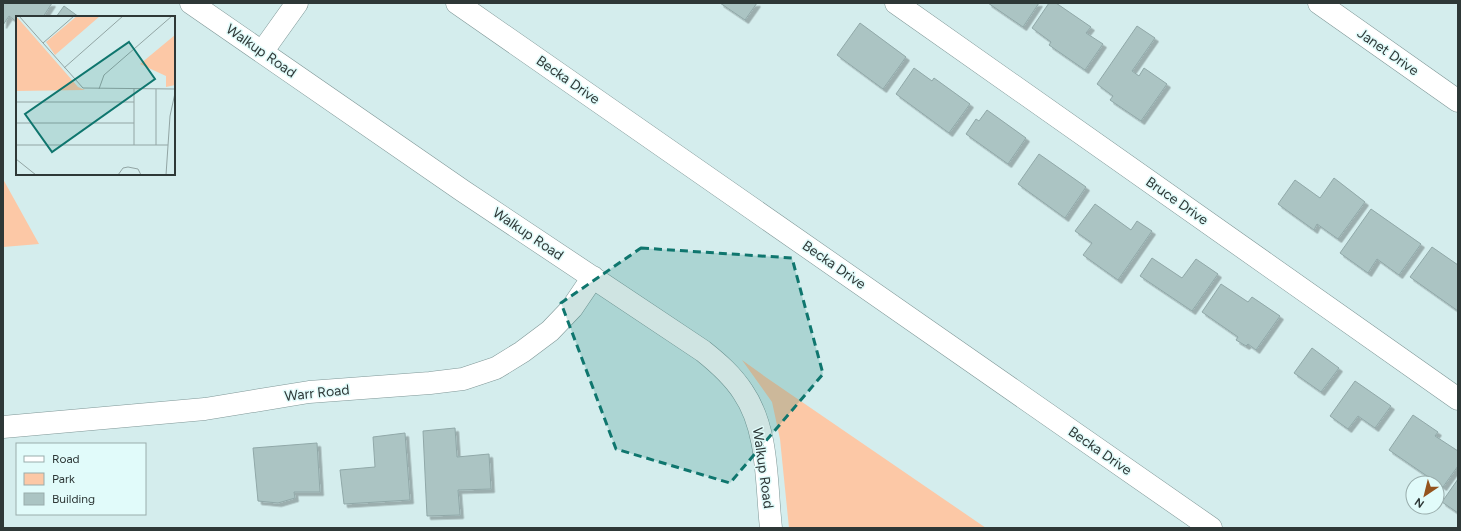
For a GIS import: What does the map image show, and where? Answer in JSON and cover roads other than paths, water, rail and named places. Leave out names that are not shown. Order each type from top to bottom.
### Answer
[{"type":"street","name":"Walkup Road","points":[[191,3],[457,186],[703,351],[727,371],[744,393],[756,417],[763,447],[771,528]]},
{"type":"street","points":[[262,52],[297,3]]},
{"type":"street","name":"Becka Drive","points":[[457,3],[1211,528]]},
{"type":"street","name":"Bruce Drive","points":[[896,3],[1458,399]]},
{"type":"street","name":"Janet Drive","points":[[1319,3],[1458,101]]},
{"type":"street","name":"Warr Road","points":[[3,428],[205,409],[309,392],[430,384],[463,379],[496,368],[522,352],[550,330],[572,308],[593,277]]}]
